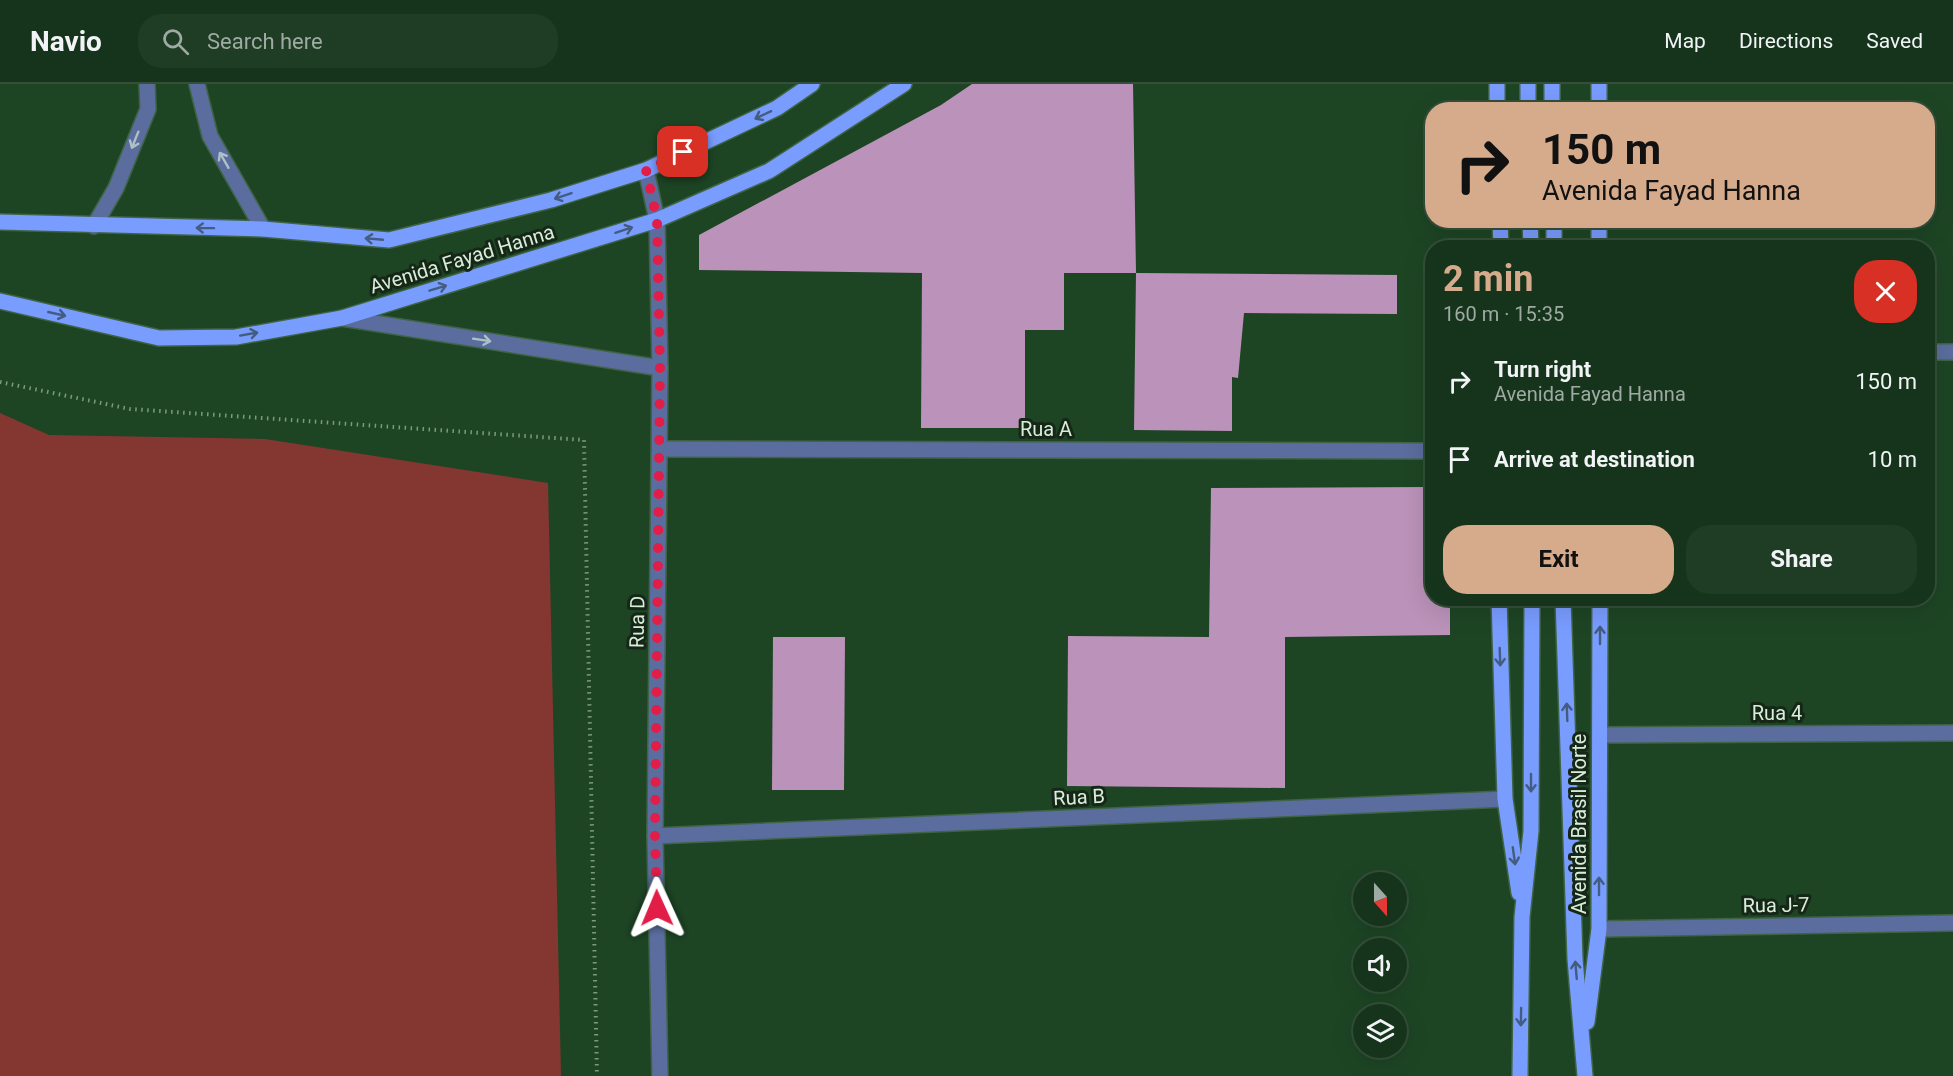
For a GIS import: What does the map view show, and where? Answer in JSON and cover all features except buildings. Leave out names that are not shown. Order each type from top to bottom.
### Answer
[{"type":"main road","name":"Avenida Fayad Hanna","points":[[0,222],[263,229],[389,240],[551,200],[646,170],[777,108],[812,84]]},
{"type":"main road","name":"Avenida Fayad Hanna","points":[[0,301],[159,338],[236,337],[342,318],[657,220],[769,171],[904,84]]},
{"type":"main road","points":[[1497,84],[1497,102]]},
{"type":"main road","points":[[1528,84],[1528,102]]},
{"type":"main road","points":[[1552,84],[1552,102]]},
{"type":"main road","points":[[1599,84],[1599,102]]},
{"type":"main road","points":[[1498,606],[1505,798],[1522,917]]},
{"type":"main road","points":[[1520,1076],[1522,917],[1531,831],[1532,606]]},
{"type":"main road","name":"Avenida Brasil Norte","points":[[1563,606],[1575,959],[1585,1076]]},
{"type":"main road","name":"Avenida Brasil Norte","points":[[1584,1049],[1599,929],[1600,606]]},
{"type":"street","points":[[94,226],[116,188],[148,109],[147,84]]},
{"type":"street","points":[[197,84],[210,136],[263,229]]},
{"type":"street","name":"Rua D","points":[[646,170],[657,220],[660,368],[655,836],[660,1076]]},
{"type":"street","points":[[342,318],[660,368]]},
{"type":"street","points":[[1935,352],[1953,352]]},
{"type":"street","name":"Rua A","points":[[660,450],[1425,452]]},
{"type":"street","name":"Rua 4","points":[[1600,735],[1953,733]]},
{"type":"street","name":"Rua B","points":[[655,836],[1505,798]]},
{"type":"street","name":"Rua J-7","points":[[1599,929],[1953,923]]},
{"type":"path","points":[[0,382],[130,408],[584,440],[597,1076]]},
{"type":"shaded area","points":[[0,413],[49,435],[265,439],[548,483],[561,1076],[0,1076]]},
{"type":"route","points":[[657,908],[655,836],[660,368],[657,220],[646,170],[683,152]]}]
